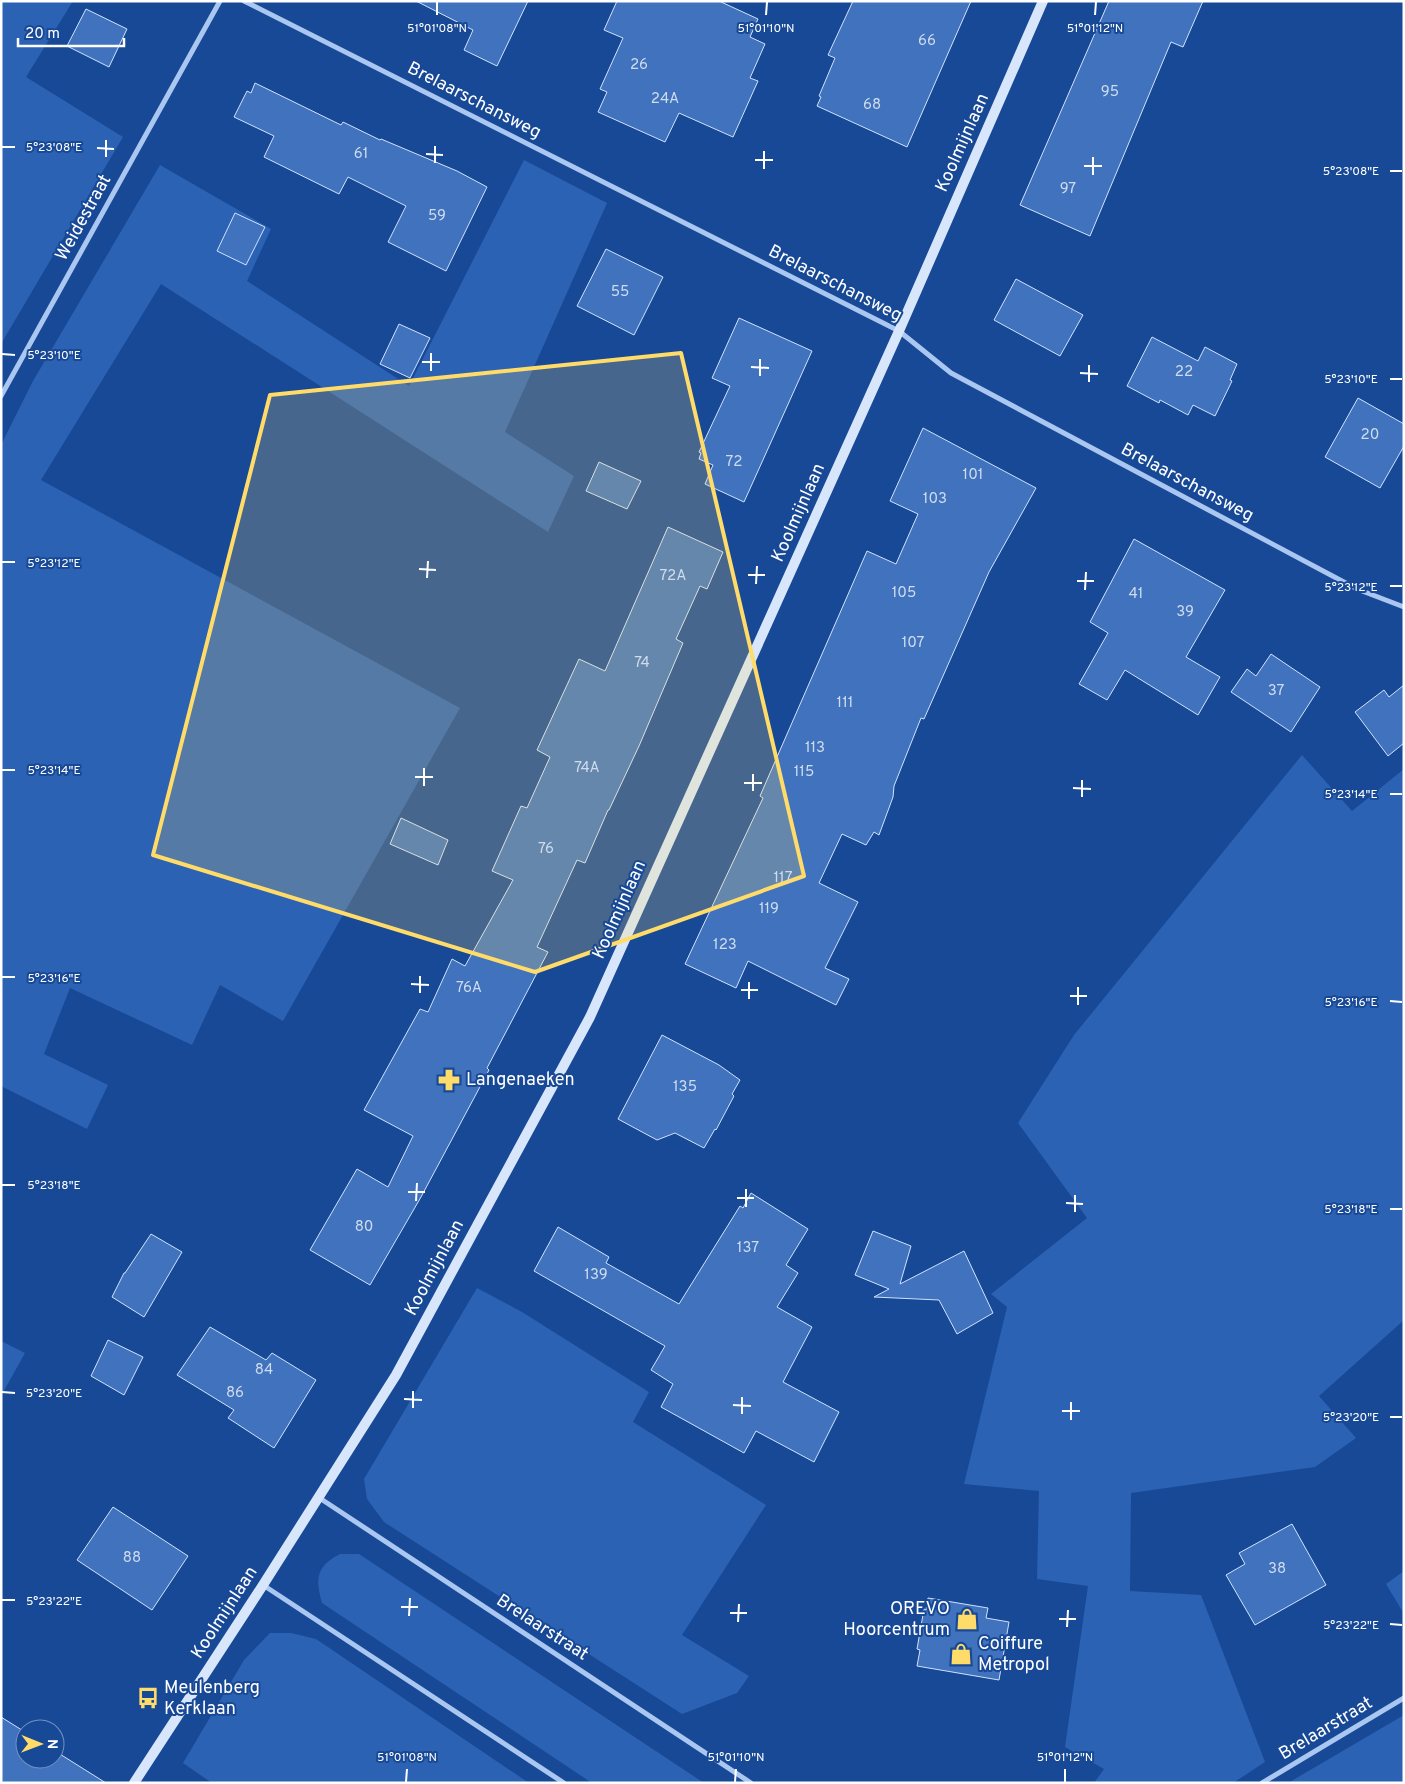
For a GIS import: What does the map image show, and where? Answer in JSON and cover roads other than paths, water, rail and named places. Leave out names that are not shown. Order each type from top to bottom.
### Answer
[{"type":"street","name":"Weidestraat","points":[[1,396],[220,1]]},
{"type":"street","name":"Brelaarschansweg","points":[[244,1],[899,331],[951,373],[1357,589],[1404,607]]},
{"type":"street","name":"Koolmijnlaan","points":[[134,1783],[264,1585],[396,1375],[590,1018],[899,331],[1043,1]]},
{"type":"street","name":"Brelaarstraat","points":[[318,1497],[751,1783]]},
{"type":"street","points":[[264,1585],[564,1783]]},
{"type":"street","name":"Brelaarstraat","points":[[1262,1783],[1404,1698]]},
{"type":"place","name":"Langenaeken","points":[[449,1080]]},
{"type":"place","name":"OREVO Hoorcentrum","points":[[967,1619]]},
{"type":"place","name":"Coiffure Metropol","points":[[961,1654]]},
{"type":"place","name":"Meulenberg Kerklaan","points":[[148,1698]]}]
